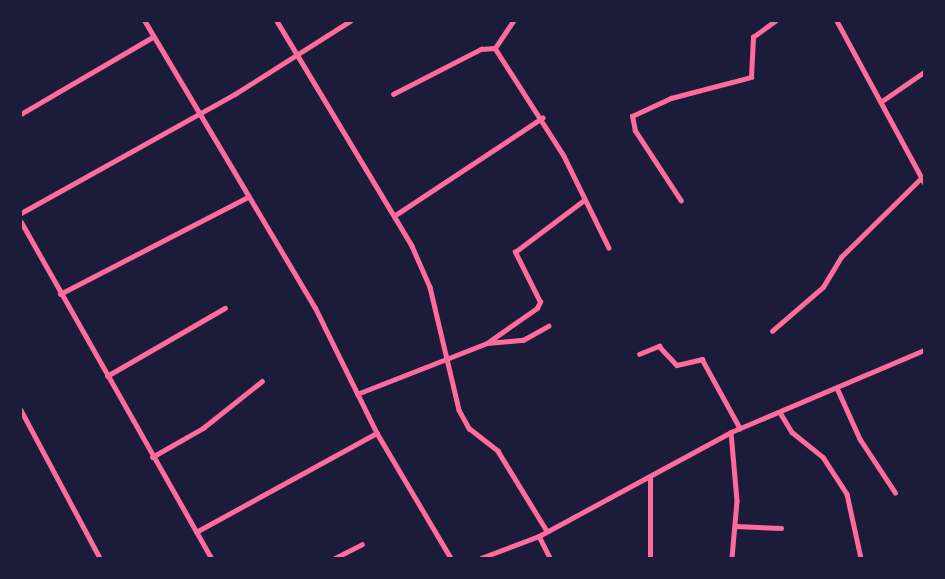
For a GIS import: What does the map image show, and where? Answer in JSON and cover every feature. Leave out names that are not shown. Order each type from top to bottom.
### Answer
[{"type":"street","points":[[145,21],[248,198],[315,307],[378,433],[451,558]]},
{"type":"street","points":[[277,21],[394,216],[430,286],[445,356],[469,428],[498,451],[547,531]]},
{"type":"street","points":[[21,213],[297,57],[350,21]]},
{"type":"street","points":[[393,94],[471,53],[495,48],[513,21]]},
{"type":"street","points":[[681,201],[635,131],[632,116],[671,98],[751,76],[753,36],[775,21]]},
{"type":"street","points":[[772,331],[823,287],[841,258],[922,180],[882,101],[837,21]]},
{"type":"street","points":[[21,114],[153,37]]},
{"type":"street","points":[[495,48],[542,118],[609,248]]},
{"type":"street","points":[[882,101],[924,72]]},
{"type":"street","points":[[394,216],[542,118]]},
{"type":"street","points":[[60,294],[248,198]]},
{"type":"street","points":[[487,343],[540,303],[515,252],[585,200]]},
{"type":"street","points":[[21,222],[211,558]]},
{"type":"street","points":[[107,376],[225,308]]},
{"type":"street","points":[[357,394],[445,356],[487,343],[523,340],[548,326]]},
{"type":"street","points":[[639,354],[659,346],[677,365],[702,359],[740,428]]},
{"type":"street","points":[[481,558],[539,536],[731,432],[781,414],[924,351]]},
{"type":"street","points":[[152,457],[203,428],[262,381]]},
{"type":"street","points":[[838,390],[860,439],[895,492]]},
{"type":"street","points":[[21,410],[100,558]]},
{"type":"street","points":[[781,414],[792,432],[823,457],[847,494],[861,558]]},
{"type":"street","points":[[731,432],[735,525],[732,558]]},
{"type":"street","points":[[196,532],[378,433]]},
{"type":"street","points":[[650,477],[650,558]]},
{"type":"street","points":[[735,525],[781,528]]},
{"type":"street","points":[[539,536],[550,558]]},
{"type":"street","points":[[335,558],[362,544]]}]
